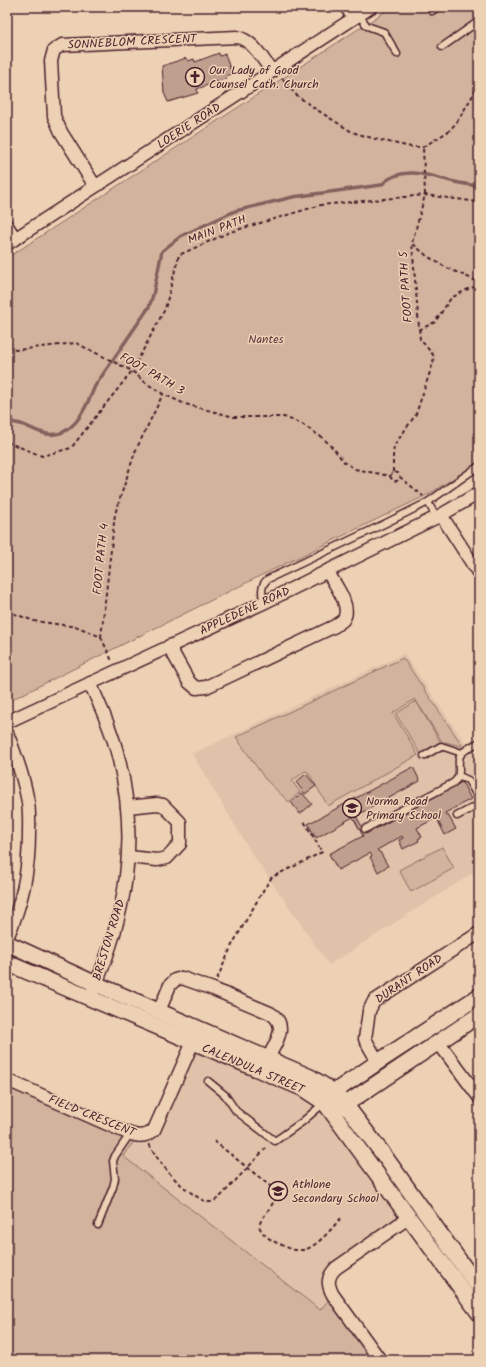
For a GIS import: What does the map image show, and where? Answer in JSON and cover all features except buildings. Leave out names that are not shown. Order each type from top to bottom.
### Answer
[{"type":"street","points":[[346,7],[356,17]]},
{"type":"street","name":"LOERIE ROAD","points":[[11,241],[212,112],[277,75],[371,7]]},
{"type":"street","name":"SONNEBLOM CRESCENT","points":[[95,186],[61,132],[54,116],[51,61],[54,50],[62,45],[237,37],[245,39],[251,44],[277,75]]},
{"type":"street","points":[[7,226],[11,241]]},
{"type":"street","name":"APPLEDENE ROAD","points":[[7,722],[116,670],[263,603],[438,516],[479,493]]},
{"type":"street","points":[[438,516],[479,574]]},
{"type":"street","points":[[169,646],[189,682],[196,688],[206,687],[335,626],[343,620],[347,611],[345,602],[327,571]]},
{"type":"street","name":"BRESTON ROAD","points":[[90,683],[110,730],[119,759],[129,825],[129,857],[117,923],[90,998]]},
{"type":"street","points":[[7,733],[22,774],[28,798],[29,853],[25,885],[7,938]]},
{"type":"street","points":[[127,807],[156,804],[163,806],[180,822],[180,844],[167,858],[157,860],[129,857]]},
{"type":"street","name":"DURANT ROAD","points":[[378,1062],[365,1039],[369,1011],[374,1001],[479,933]]},
{"type":"street","name":"CALENDULA STREET","points":[[7,943],[96,984],[310,1077],[331,1103],[408,1218],[479,1311]]},
{"type":"street","name":"CALENDULA STREET","points":[[7,963],[302,1088],[331,1103],[345,1104],[383,1154],[479,1288]]},
{"type":"street","name":"CALENDULA STREET","points":[[159,1011],[170,985],[178,978],[185,978],[213,989],[270,1014],[277,1019],[280,1033],[268,1058]]},
{"type":"street","points":[[331,1103],[378,1062],[479,996]]},
{"type":"street","points":[[345,1104],[474,1018],[460,1008]]},
{"type":"street","name":"FIELD CRESCENT","points":[[7,1080],[130,1134],[144,1136],[150,1134],[154,1130],[192,1042]]},
{"type":"street","points":[[438,1042],[479,1097]]},
{"type":"street","points":[[380,1360],[333,1295],[328,1281],[331,1273],[336,1268],[408,1218]]},
{"type":"lane","points":[[429,7],[432,11],[438,7]]},
{"type":"lane","points":[[356,17],[367,26],[384,32],[397,54]]},
{"type":"lane","points":[[442,47],[479,21]]},
{"type":"lane","points":[[263,603],[262,588],[263,584],[268,579],[428,502],[479,466]]},
{"type":"lane","points":[[428,502],[438,516]]},
{"type":"lane","points":[[365,829],[453,783],[459,776],[462,753],[479,742]]},
{"type":"lane","points":[[424,756],[441,746],[462,753]]},
{"type":"lane","points":[[459,776],[468,780],[479,799]]},
{"type":"lane","points":[[457,816],[478,805],[479,803]]},
{"type":"lane","points":[[208,1081],[225,1095],[236,1110],[275,1141],[331,1103]]},
{"type":"lane","points":[[98,1225],[114,1187],[114,1156],[130,1134]]},
{"type":"path","points":[[277,75],[295,94],[352,132],[411,147],[423,147],[450,131],[479,85]]},
{"type":"path","name":"FOOT PATH 5","points":[[393,472],[394,446],[416,414],[434,356],[420,339],[412,243],[425,195],[423,147]]},
{"type":"path","name":"MAIN PATH","points":[[7,442],[42,456],[71,448],[132,371],[165,309],[179,255],[230,232],[321,206],[425,195],[479,202]]},
{"type":"path","points":[[412,243],[427,256],[445,267],[479,282]]},
{"type":"path","points":[[419,330],[435,322],[451,298],[470,288],[479,286]]},
{"type":"path","name":"FOOT PATH 3","points":[[7,348],[16,350],[76,344],[106,357],[132,371],[146,383],[163,394],[185,404],[234,417],[284,417],[302,424],[324,439],[344,462],[356,469],[390,476]]},
{"type":"path","name":"FOOT PATH 4","points":[[100,637],[115,514],[135,452],[163,394]]},
{"type":"path","points":[[400,477],[397,481],[394,481],[390,476],[393,472],[398,473],[400,477],[423,496]]},
{"type":"path","points":[[7,612],[34,621],[78,627],[100,637],[116,670]]},
{"type":"path","points":[[213,989],[232,945],[260,895],[272,877],[322,852],[304,821]]},
{"type":"path","points":[[144,1136],[166,1171],[180,1185],[205,1201],[210,1202],[215,1201],[258,1156],[275,1141]]},
{"type":"path","points":[[214,1141],[271,1186],[275,1193],[274,1201],[260,1221],[259,1226],[264,1234],[274,1241],[288,1248],[302,1250],[317,1243],[342,1218]]},
{"type":"shaded area","name":"Norma Road Primary School","points":[[404,654],[479,763],[479,869],[329,965],[251,852],[192,754]]},
{"type":"shaded area","name":"Athlone Secondary School","points":[[193,1042],[325,1103],[408,1218],[336,1268],[333,1295],[320,1310],[122,1156],[138,1136],[144,1136]]},
{"type":"green space","name":"Nantes","points":[[392,7],[479,7],[479,462],[429,494],[7,702],[7,258]]},
{"type":"green space","points":[[403,658],[462,745],[461,746],[445,742],[443,743],[415,699],[393,713],[418,755],[328,806],[308,772],[305,771],[292,781],[300,792],[289,802],[265,779],[236,737]]},
{"type":"green space","points":[[416,701],[441,743],[421,755],[396,714]]},
{"type":"green space","points":[[442,847],[454,868],[411,892],[399,870]]},
{"type":"green space","points":[[7,1080],[138,1136],[123,1156],[320,1310],[333,1295],[380,1360],[7,1360]]},
{"type":"waterway","points":[[7,422],[20,424],[40,432],[51,434],[60,433],[68,429],[75,422],[87,405],[95,386],[149,307],[162,251],[181,236],[235,211],[293,197],[381,185],[389,179],[407,173],[416,173],[458,183],[479,186]]},
{"type":"place","name":"Our Lady of Good Counsel Cath. Church","points":[[195,77]]},
{"type":"place","name":"Norma Road Primary School","points":[[352,808]]},
{"type":"place","name":"Athlone Secondary School","points":[[278,1191]]}]
